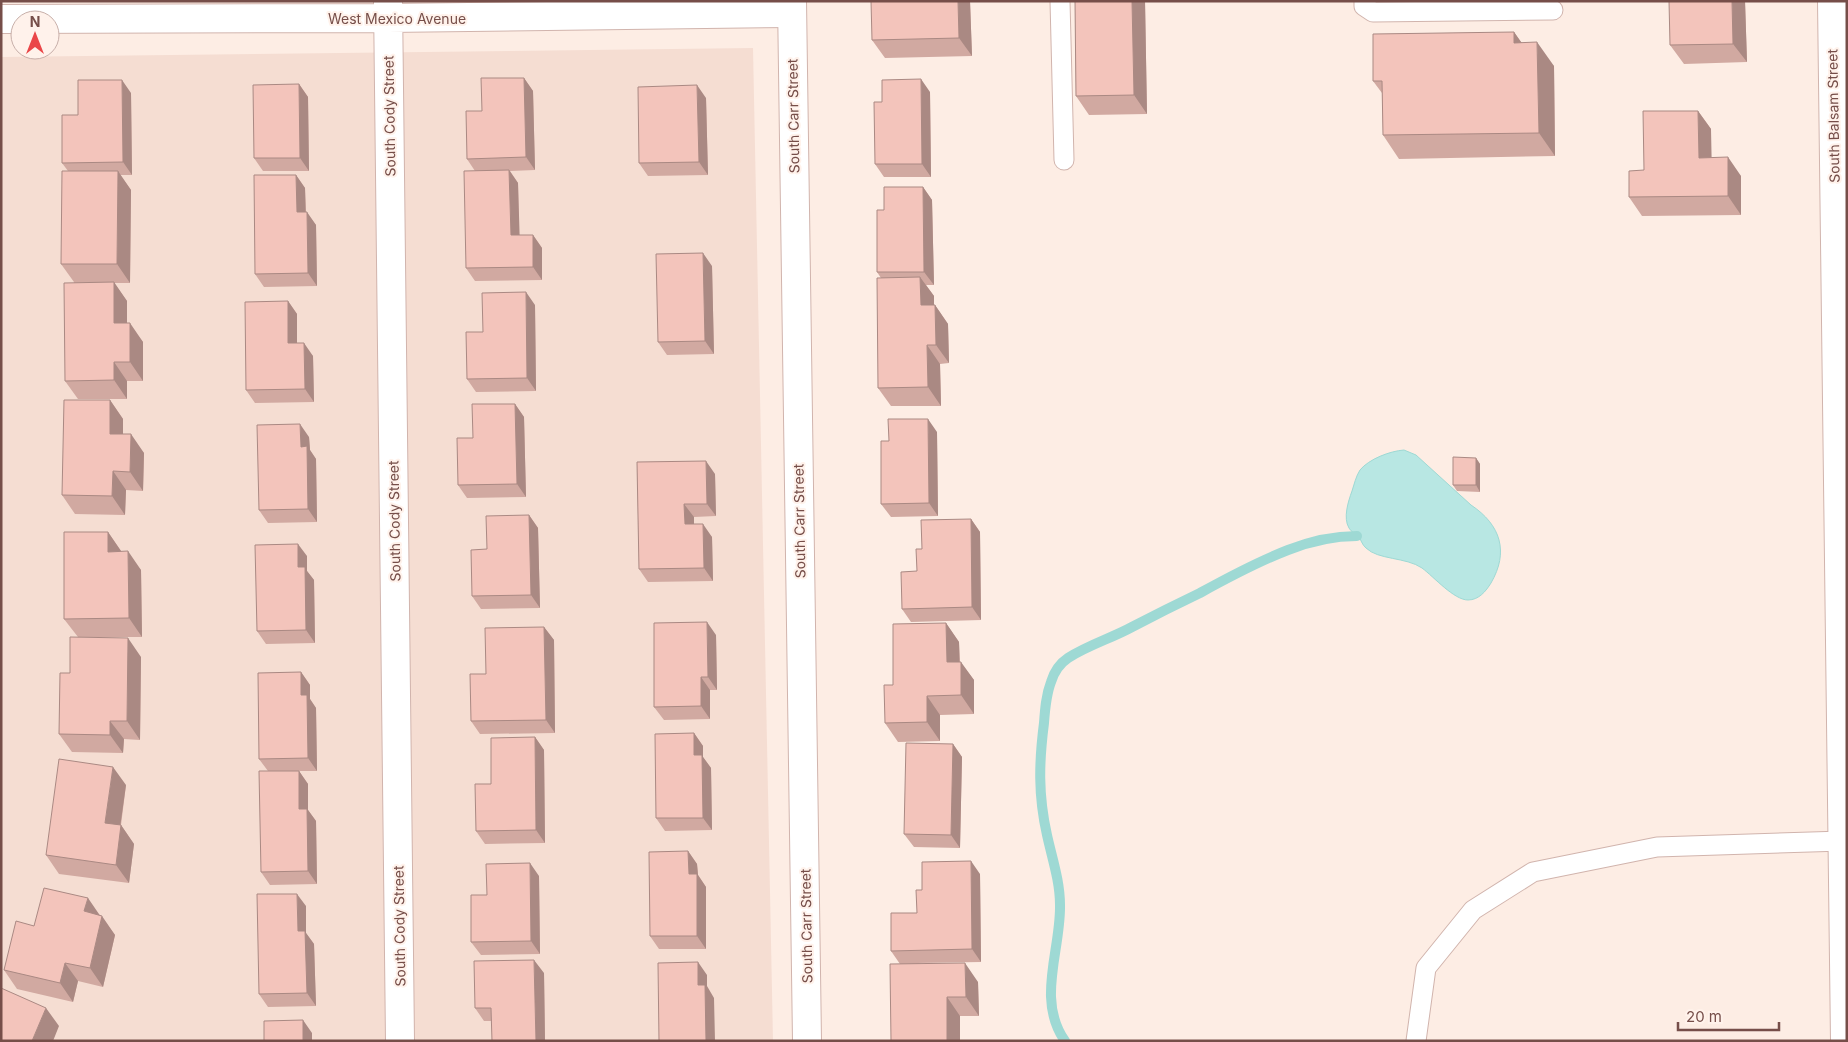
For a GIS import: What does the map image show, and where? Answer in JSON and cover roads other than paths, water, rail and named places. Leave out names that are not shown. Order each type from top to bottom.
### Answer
[{"type":"street","name":"South Balsam Street","points":[[1832,1],[1845,1041]]},
{"type":"street","name":"West Mexico Avenue","points":[[1,19],[388,10],[792,7]]},
{"type":"street","name":"South Carr Street","points":[[792,7],[807,1041]]},
{"type":"street","name":"South Cody Street","points":[[388,10],[400,1041]]},
{"type":"lane","points":[[1060,1],[1064,160]]},
{"type":"lane","points":[[1364,1],[1364,6],[1373,12],[1553,10]]},
{"type":"lane","points":[[1416,1041],[1426,968],[1473,910],[1533,872],[1656,847],[1843,841]]},
{"type":"water","points":[[1404,450],[1416,455],[1481,513],[1495,530],[1500,550],[1497,572],[1487,589],[1472,600],[1462,599],[1457,596],[1415,564],[1371,552],[1365,547],[1358,536],[1351,531],[1347,524],[1349,500],[1360,470],[1380,456]]},
{"type":"waterway","points":[[1065,1041],[1056,1025],[1052,1009],[1052,974],[1059,922],[1060,896],[1044,820],[1040,779],[1046,702],[1055,672],[1062,663],[1076,653],[1265,560],[1314,542],[1331,538],[1357,536]]}]
